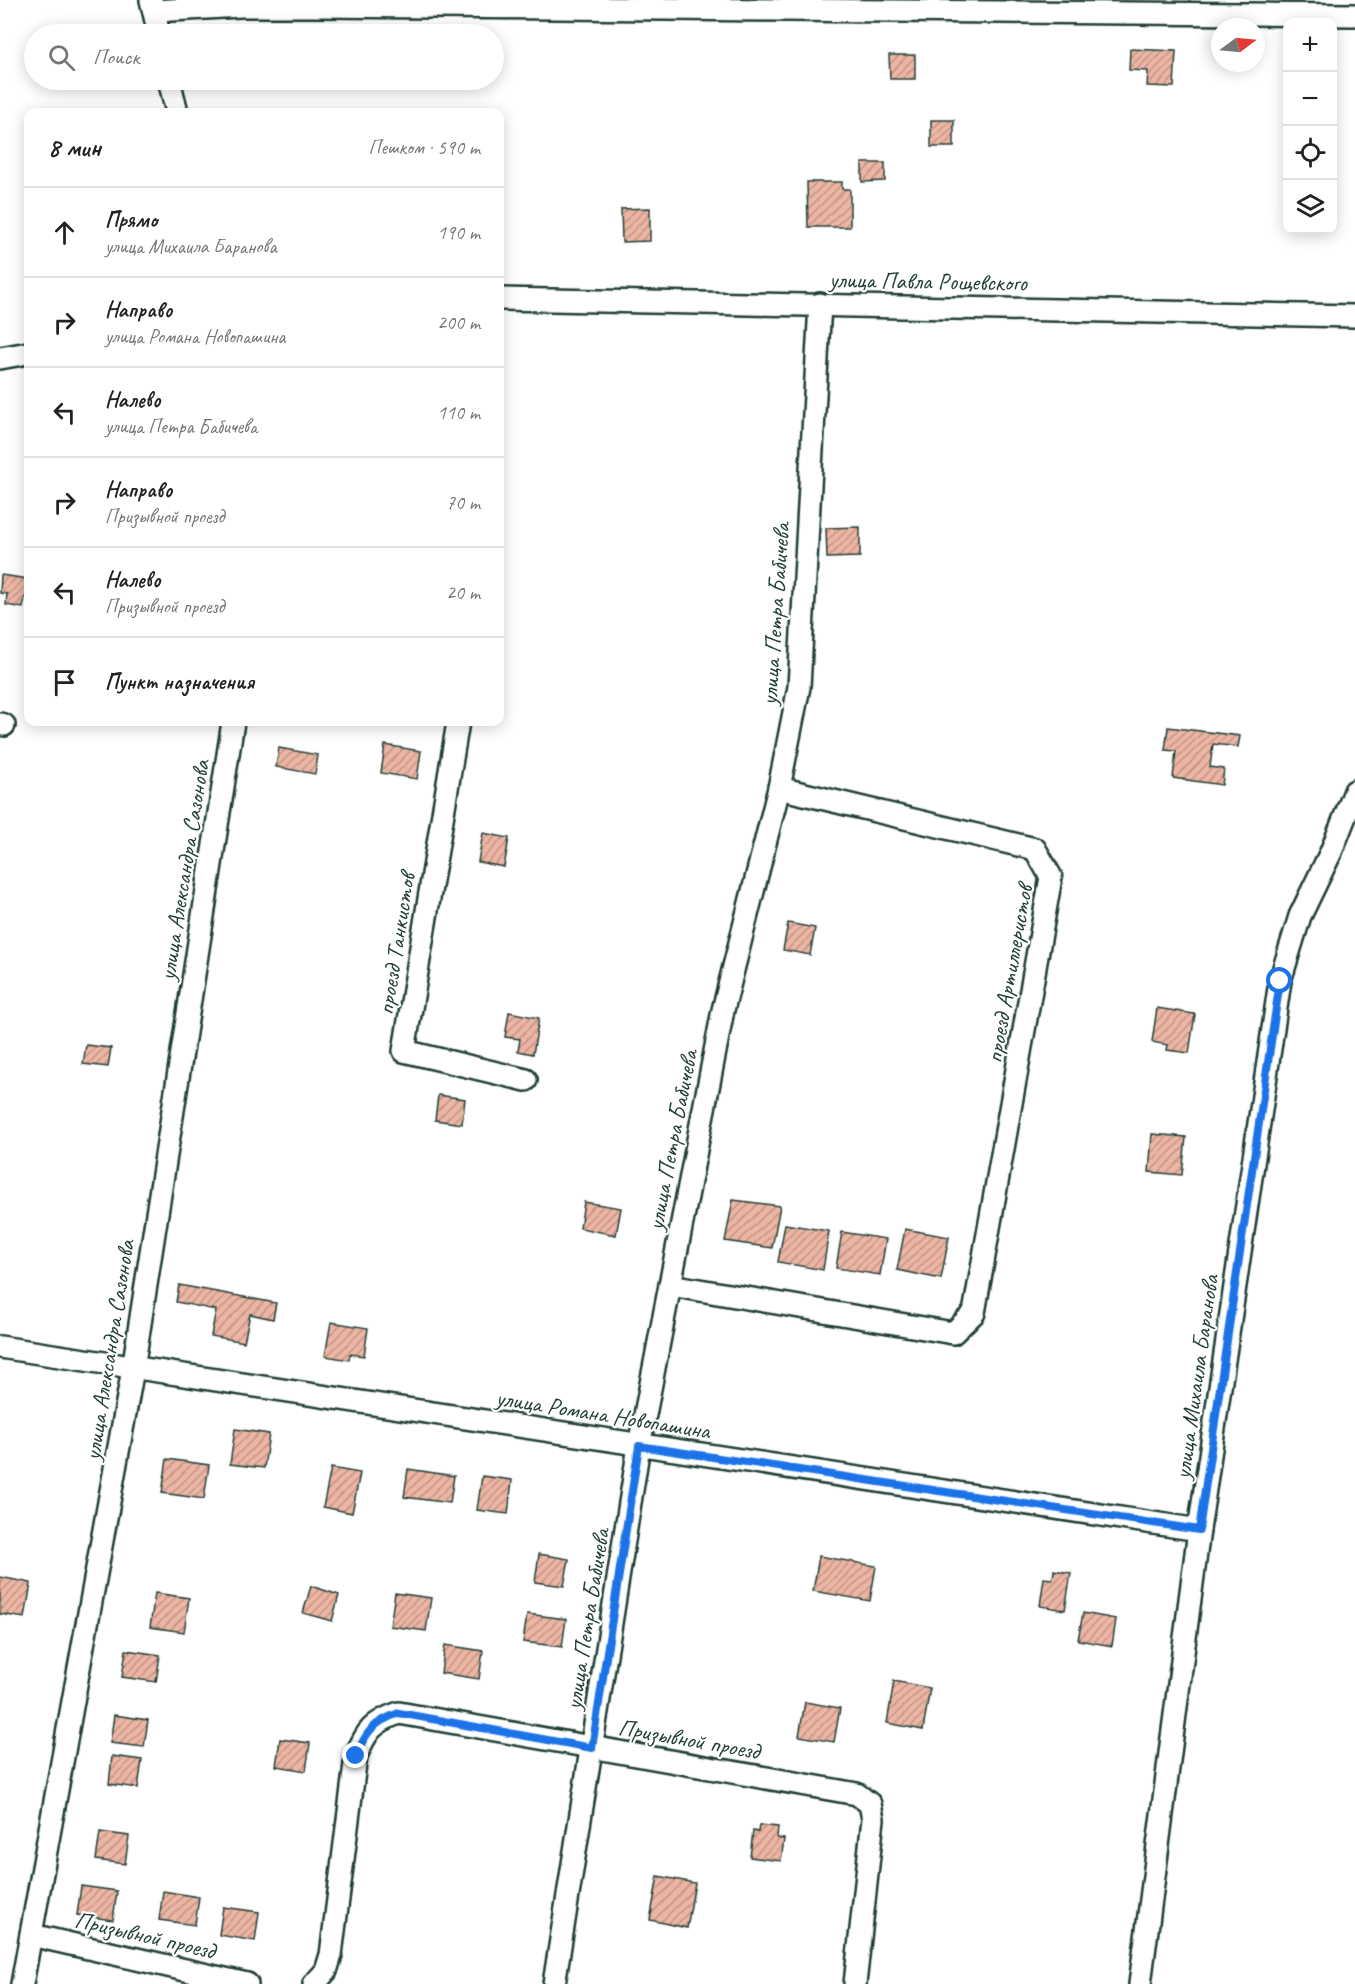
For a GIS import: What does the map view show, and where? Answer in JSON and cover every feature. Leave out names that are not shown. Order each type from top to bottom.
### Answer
[{"type":"street","points":[[157,24],[152,5],[1355,15]]},
{"type":"street","points":[[172,90],[176,108]]},
{"type":"street","name":"улица Павла Рощевского","points":[[504,299],[1355,316]]},
{"type":"street","name":"улица Петра Бабичева","points":[[554,1984],[639,1446],[723,1010],[779,788],[799,687],[819,304]]},
{"type":"street","points":[[0,358],[24,354]]},
{"type":"street","name":"улица Александра Сазонова","points":[[22,1984],[133,1369],[232,726]]},
{"type":"street","name":"проезд Танкистов","points":[[457,726],[404,1052],[526,1080]]},
{"type":"street","name":"проезд Артиллеристов","points":[[670,1285],[953,1333],[974,1313],[1051,877],[1035,849],[779,788]]},
{"type":"street","name":"улица Михаила Баранова","points":[[1140,1984],[1199,1530],[1280,981],[1300,916],[1331,852],[1355,791]]},
{"type":"street","name":"улица Романа Новопашина","points":[[0,1347],[1199,1530]]},
{"type":"street","name":"Призывной проезд","points":[[314,1984],[326,1971],[331,1955],[356,1756],[364,1736],[374,1725],[399,1713],[857,1794],[870,1804],[873,1819],[855,1984]]},
{"type":"street","name":"Призывной проезд","points":[[31,1935],[247,1984]]},
{"type":"building","points":[[1130,49],[1176,51],[1174,87],[1147,86],[1148,71],[1129,70]]},
{"type":"building","points":[[889,55],[915,55],[915,79],[890,79]]},
{"type":"building","points":[[931,120],[954,120],[954,147],[931,147]]},
{"type":"building","points":[[862,163],[885,163],[885,181],[862,182]]},
{"type":"building","points":[[807,182],[842,182],[842,189],[850,189],[850,227],[808,227]]},
{"type":"building","points":[[650,208],[650,241],[622,242],[621,209]]},
{"type":"building","points":[[860,527],[860,557],[827,558],[826,528]]},
{"type":"building","points":[[1,575],[24,578],[23,608],[6,605],[7,594],[0,593]]},
{"type":"building","points":[[1168,727],[1240,736],[1238,747],[1213,744],[1210,767],[1224,769],[1222,785],[1173,778],[1176,751],[1165,750]]},
{"type":"building","points":[[385,745],[421,751],[417,779],[381,773]]},
{"type":"building","points":[[279,748],[318,755],[315,774],[276,767]]},
{"type":"building","points":[[483,833],[509,838],[504,867],[478,862]]},
{"type":"building","points":[[788,923],[815,928],[810,955],[783,950]]},
{"type":"building","points":[[1157,1008],[1195,1014],[1189,1053],[1167,1050],[1168,1045],[1152,1042]]},
{"type":"building","points":[[509,1012],[539,1018],[533,1054],[518,1051],[520,1039],[505,1037]]},
{"type":"building","points":[[86,1045],[111,1048],[108,1067],[83,1064]]},
{"type":"building","points":[[438,1095],[465,1099],[462,1124],[435,1120]]},
{"type":"building","points":[[1152,1134],[1186,1137],[1182,1175],[1149,1172]]},
{"type":"building","points":[[733,1200],[780,1206],[772,1248],[725,1241]]},
{"type":"building","points":[[584,1202],[621,1208],[616,1235],[580,1228]]},
{"type":"building","points":[[785,1224],[829,1231],[823,1270],[778,1262]]},
{"type":"building","points":[[905,1229],[949,1237],[941,1279],[897,1270]]},
{"type":"building","points":[[842,1232],[886,1239],[880,1275],[836,1268]]},
{"type":"building","points":[[179,1285],[276,1303],[273,1319],[250,1314],[244,1342],[211,1336],[216,1310],[176,1302]]},
{"type":"building","points":[[331,1322],[368,1328],[364,1356],[350,1354],[349,1360],[325,1356]]},
{"type":"building","points":[[235,1429],[269,1434],[264,1468],[230,1464]]},
{"type":"building","points":[[167,1459],[209,1465],[204,1499],[162,1493]]},
{"type":"building","points":[[331,1468],[360,1473],[352,1513],[323,1507]]},
{"type":"building","points":[[408,1469],[454,1476],[450,1503],[404,1497]]},
{"type":"building","points":[[482,1476],[512,1480],[508,1514],[477,1510]]},
{"type":"building","points":[[539,1554],[569,1559],[564,1586],[535,1582]]},
{"type":"building","points":[[819,1556],[876,1566],[870,1601],[813,1591]]},
{"type":"building","points":[[1054,1570],[1071,1573],[1065,1610],[1040,1606],[1044,1578],[1053,1579]]},
{"type":"building","points":[[0,1577],[31,1583],[25,1618],[0,1614]]},
{"type":"building","points":[[311,1586],[339,1595],[332,1621],[303,1613]]},
{"type":"building","points":[[155,1593],[189,1598],[184,1632],[150,1627]]},
{"type":"building","points":[[395,1593],[431,1598],[426,1631],[390,1626]]},
{"type":"building","points":[[1083,1613],[1116,1619],[1112,1646],[1078,1640]]},
{"type":"building","points":[[527,1614],[566,1619],[562,1647],[523,1642]]},
{"type":"building","points":[[445,1645],[483,1651],[479,1679],[441,1673]]},
{"type":"building","points":[[126,1650],[160,1655],[156,1682],[122,1677]]},
{"type":"building","points":[[894,1681],[930,1688],[923,1730],[887,1723]]},
{"type":"building","points":[[805,1702],[840,1708],[834,1742],[799,1736]]},
{"type":"building","points":[[114,1715],[148,1720],[144,1747],[110,1743]]},
{"type":"building","points":[[280,1739],[310,1743],[306,1771],[276,1766]]},
{"type":"building","points":[[112,1756],[142,1760],[138,1788],[109,1784]]},
{"type":"building","points":[[759,1825],[778,1827],[777,1838],[784,1839],[781,1861],[750,1857],[753,1831],[758,1832]]},
{"type":"building","points":[[100,1832],[129,1836],[125,1864],[96,1860]]},
{"type":"building","points":[[658,1876],[695,1883],[687,1928],[650,1920]]},
{"type":"building","points":[[81,1886],[117,1891],[113,1920],[77,1915]]},
{"type":"building","points":[[163,1891],[199,1897],[195,1925],[159,1920]]},
{"type":"building","points":[[223,1907],[259,1912],[255,1941],[219,1935]]},
{"type":"route","points":[[356,1756],[364,1736],[374,1725],[399,1713],[592,1748],[639,1446],[1199,1530],[1280,981]]}]
